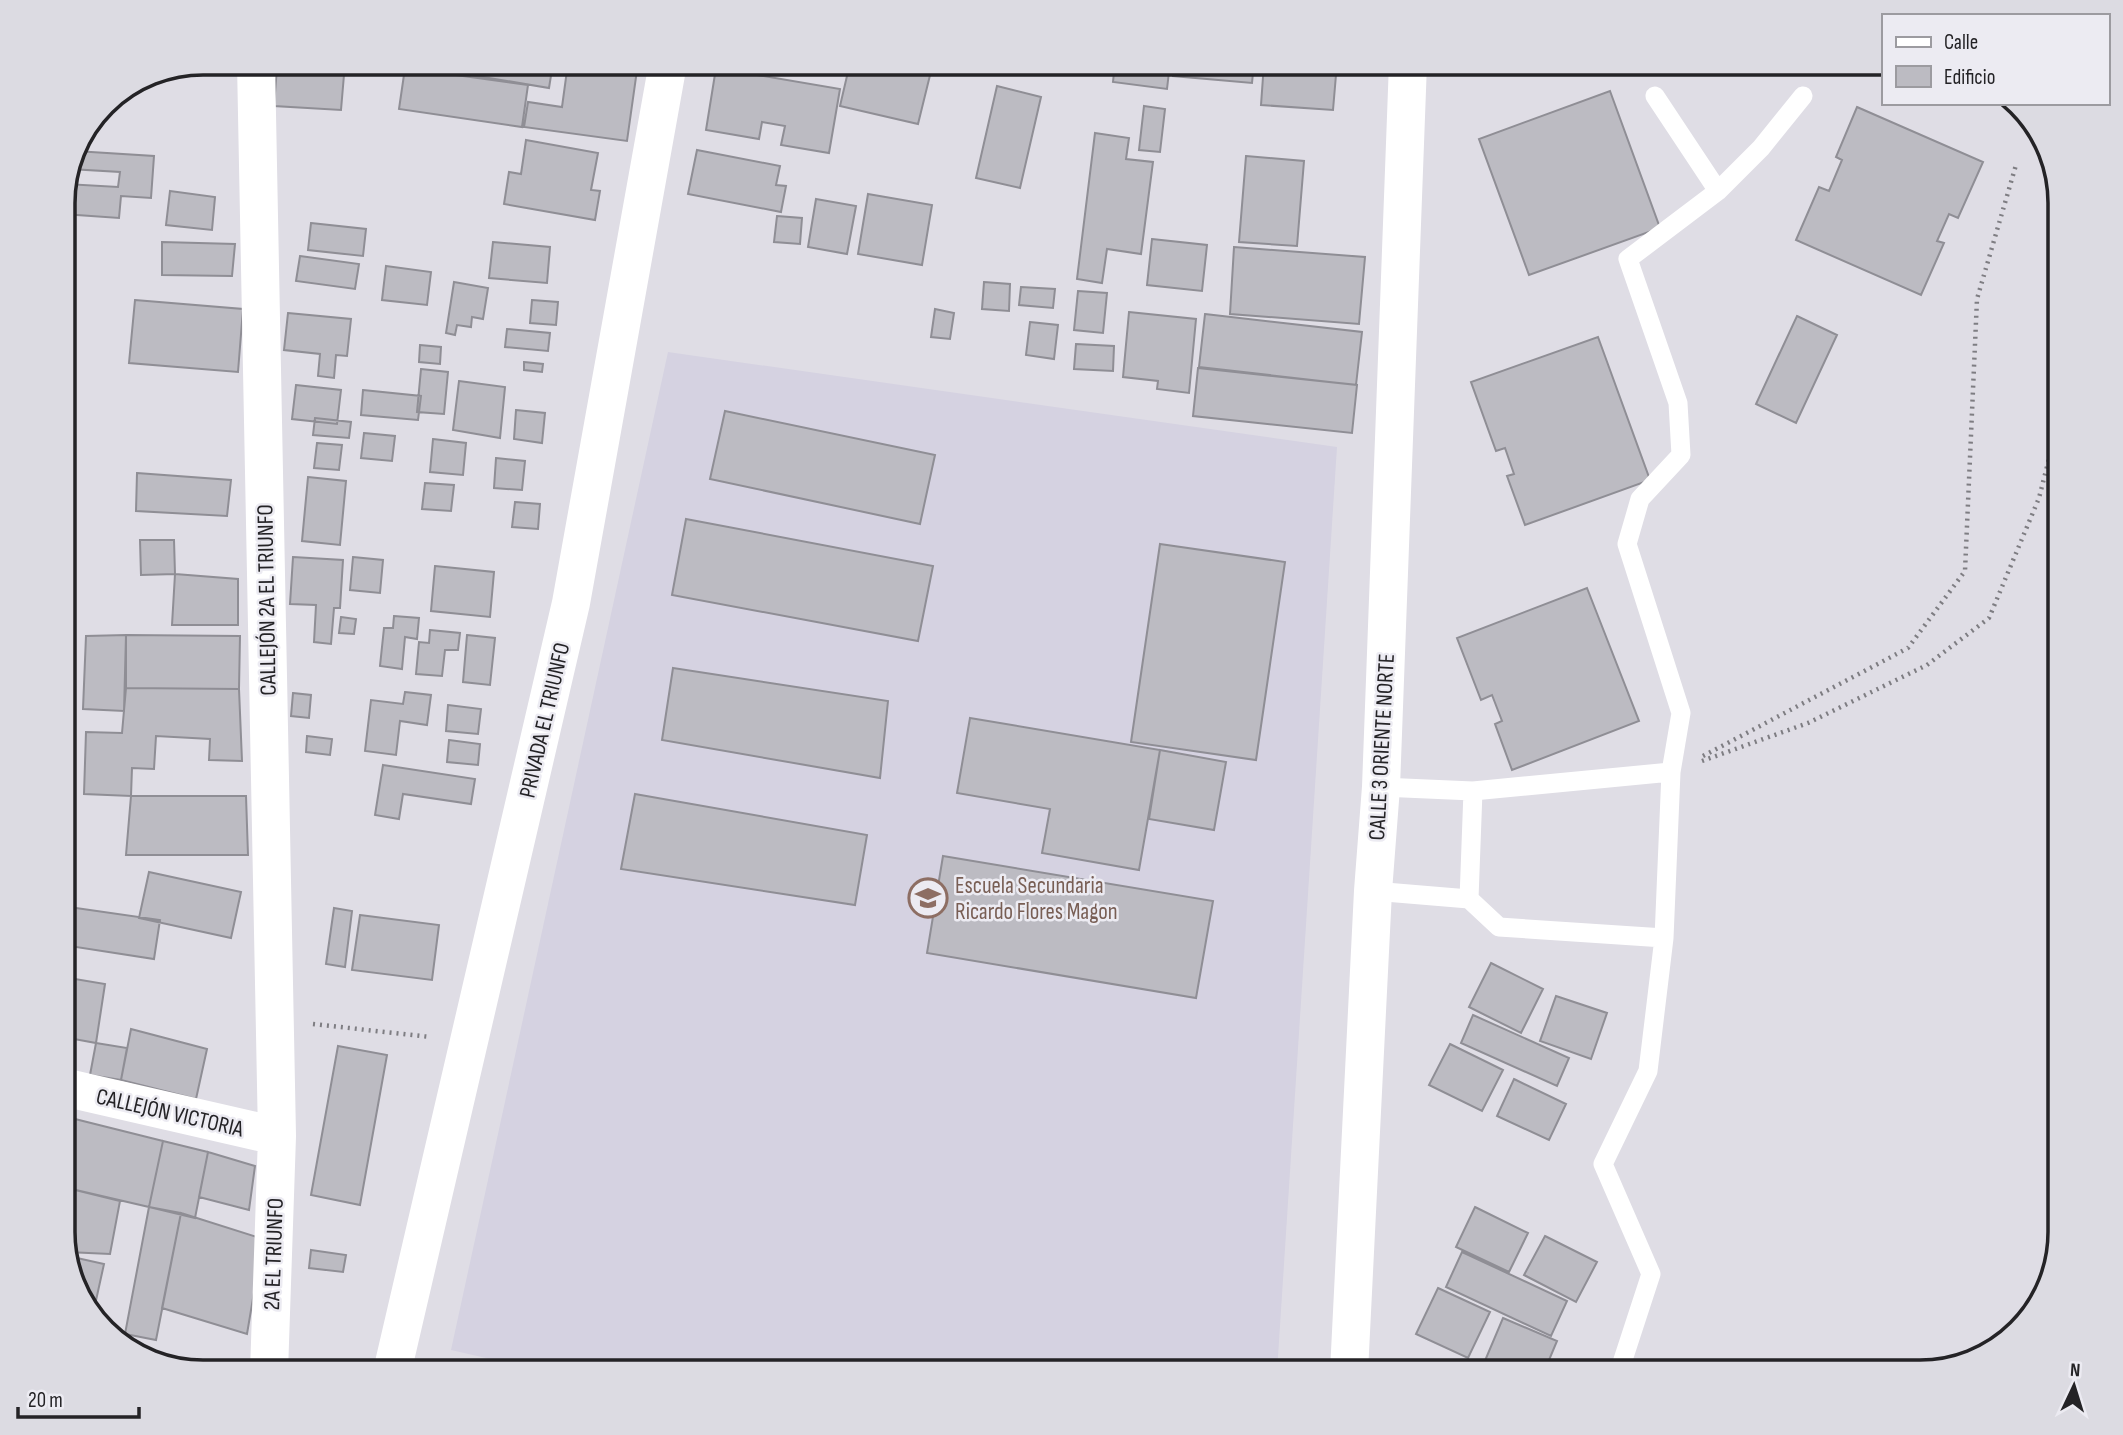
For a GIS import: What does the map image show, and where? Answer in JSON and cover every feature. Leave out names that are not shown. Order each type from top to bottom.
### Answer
[{"type":"street","name":"CALLE 3 ORIENTE NORTE","points":[[1395,75],[1405,121]]},
{"type":"street","name":"CALLE 3 ORIENTE NORTE","points":[[1350,1360],[1373,891],[1381,787],[1407,75]]},
{"type":"street","name":"CALLEJÓN 2A EL TRIUNFO","points":[[256,76],[277,1136]]},
{"type":"street","name":"PRIVADA EL TRIUNFO","points":[[395,1360],[571,603],[666,76]]},
{"type":"street","name":"CALLEJÓN VICTORIA","points":[[76,1090],[277,1136]]},
{"type":"street","name":"2A EL TRIUNFO","points":[[269,1360],[277,1136]]},
{"type":"lane","points":[[1655,96],[1718,191]]},
{"type":"lane","points":[[1623,1360],[1651,1274],[1602,1164],[1648,1070],[1664,938],[1671,772],[1681,712],[1627,544],[1640,499],[1681,455],[1678,403],[1628,260],[1718,191],[1761,148],[1803,96]]},
{"type":"lane","points":[[1381,787],[1473,791],[1671,772]]},
{"type":"lane","points":[[1469,899],[1473,791]]},
{"type":"lane","points":[[1373,891],[1469,899],[1499,927],[1664,938]]},
{"type":"path","points":[[1671,772],[1908,648],[1965,571],[1977,299],[2016,165]]},
{"type":"path","points":[[1671,772],[1820,718],[1927,666],[1989,618],[2039,498],[2048,463]]},
{"type":"path","points":[[274,1020],[469,1041]]},
{"type":"shaded area","name":"Escuela Secundaria Ricardo Flores Magon","points":[[668,352],[1337,447],[1278,1360],[495,1360],[451,1350]]},
{"type":"building","points":[[1114,75],[1169,75],[1167,89],[1113,82]]},
{"type":"building","points":[[1173,75],[1253,75],[1252,83]]},
{"type":"building","points":[[1263,75],[1336,75],[1333,110],[1261,105]]},
{"type":"building","points":[[276,76],[344,76],[341,110],[274,106]]},
{"type":"building","points":[[404,76],[462,76],[528,85],[522,127],[399,109]]},
{"type":"building","points":[[477,76],[551,76],[549,88]]},
{"type":"building","points":[[566,76],[636,76],[627,141],[524,127],[528,102],[562,107]]},
{"type":"building","points":[[715,76],[761,76],[840,89],[829,153],[781,145],[785,126],[762,122],[759,139],[706,130]]},
{"type":"building","points":[[847,76],[930,76],[918,124],[840,106]]},
{"type":"building","points":[[997,86],[1041,97],[1020,188],[976,178]]},
{"type":"building","points":[[1610,91],[1660,228],[1529,275],[1479,139]]},
{"type":"building","points":[[1144,106],[1165,109],[1160,152],[1139,150]]},
{"type":"building","points":[[1857,107],[1983,162],[1958,218],[1949,214],[1937,241],[1944,243],[1921,295],[1796,240],[1819,187],[1829,191],[1842,160],[1836,157]]},
{"type":"building","points":[[1095,133],[1129,138],[1126,159],[1153,162],[1141,254],[1107,249],[1102,283],[1077,279]]},
{"type":"building","points":[[526,140],[598,153],[591,190],[600,191],[595,220],[504,204],[509,172],[521,174]]},
{"type":"building","points":[[697,150],[780,166],[776,185],[786,186],[781,212],[688,194]]},
{"type":"building","points":[[86,152],[154,156],[151,198],[121,196],[119,218],[76,215],[77,185],[118,187],[120,172],[80,170]]},
{"type":"building","points":[[1246,156],[1304,161],[1297,246],[1239,242]]},
{"type":"building","points":[[170,191],[215,197],[212,230],[166,225]]},
{"type":"building","points":[[868,194],[932,205],[922,265],[858,254]]},
{"type":"building","points":[[816,199],[856,206],[847,254],[808,247]]},
{"type":"building","points":[[777,216],[802,218],[800,244],[774,242]]},
{"type":"building","points":[[311,223],[366,229],[363,256],[308,250]]},
{"type":"building","points":[[1152,239],[1207,245],[1202,291],[1147,285]]},
{"type":"building","points":[[162,242],[235,244],[232,276],[162,275]]},
{"type":"building","points":[[493,242],[550,247],[547,283],[489,278]]},
{"type":"building","points":[[1234,247],[1365,257],[1359,324],[1230,314]]},
{"type":"building","points":[[300,256],[359,264],[355,289],[296,281]]},
{"type":"building","points":[[386,266],[431,272],[427,305],[382,300]]},
{"type":"building","points":[[454,282],[488,288],[483,319],[472,317],[471,327],[457,325],[455,335],[446,333]]},
{"type":"building","points":[[984,282],[1010,284],[1009,311],[982,309]]},
{"type":"building","points":[[1021,287],[1055,289],[1053,308],[1019,305]]},
{"type":"building","points":[[1078,291],[1107,293],[1103,333],[1074,330]]},
{"type":"building","points":[[135,300],[243,309],[238,372],[129,363]]},
{"type":"building","points":[[532,300],[558,302],[556,325],[530,323]]},
{"type":"building","points":[[935,309],[954,313],[950,339],[931,337]]},
{"type":"building","points":[[1129,312],[1196,319],[1189,393],[1157,389],[1158,381],[1123,377]]},
{"type":"building","points":[[288,313],[351,319],[347,356],[336,355],[334,378],[318,376],[320,354],[284,350]]},
{"type":"building","points":[[1205,314],[1362,332],[1356,385],[1199,367]]},
{"type":"building","points":[[1797,316],[1837,335],[1796,423],[1756,404]]},
{"type":"building","points":[[1030,322],[1058,325],[1054,359],[1026,355]]},
{"type":"building","points":[[507,329],[550,333],[548,351],[505,347]]},
{"type":"building","points":[[1598,337],[1650,480],[1525,525],[1507,476],[1514,474],[1505,448],[1496,451],[1471,382]]},
{"type":"building","points":[[1076,344],[1114,346],[1113,371],[1074,369]]},
{"type":"building","points":[[420,345],[441,347],[440,364],[419,362]]},
{"type":"building","points":[[524,362],[543,364],[542,372],[524,370]]},
{"type":"building","points":[[1198,368],[1357,385],[1352,433],[1193,416]]},
{"type":"building","points":[[421,369],[448,372],[444,414],[417,412]]},
{"type":"building","points":[[459,381],[505,387],[500,438],[453,430]]},
{"type":"building","points":[[296,385],[341,390],[337,424],[292,419]]},
{"type":"building","points":[[363,390],[421,396],[418,420],[361,415]]},
{"type":"building","points":[[516,410],[545,413],[542,443],[514,439]]},
{"type":"building","points":[[725,411],[935,455],[920,524],[710,479]]},
{"type":"building","points":[[315,418],[351,422],[349,438],[313,435]]},
{"type":"building","points":[[364,433],[395,436],[392,461],[361,458]]},
{"type":"building","points":[[433,439],[466,443],[463,475],[430,472]]},
{"type":"building","points":[[317,443],[342,445],[339,470],[314,468]]},
{"type":"building","points":[[496,458],[525,461],[522,490],[494,488]]},
{"type":"building","points":[[137,473],[231,480],[227,516],[136,511]]},
{"type":"building","points":[[308,477],[346,481],[340,545],[302,541]]},
{"type":"building","points":[[425,483],[454,485],[451,511],[422,509]]},
{"type":"building","points":[[515,502],[540,504],[538,529],[512,527]]},
{"type":"building","points":[[686,519],[933,566],[918,641],[672,595]]},
{"type":"building","points":[[140,540],[174,540],[175,574],[141,575]]},
{"type":"building","points":[[1160,544],[1285,562],[1256,760],[1131,742]]},
{"type":"building","points":[[293,557],[343,560],[340,608],[334,608],[331,644],[314,642],[316,605],[290,604]]},
{"type":"building","points":[[353,557],[383,560],[380,593],[350,590]]},
{"type":"building","points":[[435,566],[494,572],[490,617],[431,611]]},
{"type":"building","points":[[175,574],[238,579],[238,625],[172,625]]},
{"type":"building","points":[[1587,588],[1639,721],[1512,770],[1495,724],[1502,721],[1492,695],[1481,700],[1457,638]]},
{"type":"building","points":[[394,616],[419,618],[417,639],[405,637],[402,669],[380,666],[384,628],[393,628]]},
{"type":"building","points":[[341,617],[356,619],[354,634],[339,633]]},
{"type":"building","points":[[430,630],[460,633],[458,650],[445,650],[442,676],[416,674],[419,642],[429,643]]},
{"type":"building","points":[[126,635],[124,711],[83,709],[86,636]]},
{"type":"building","points":[[126,635],[240,636],[239,689],[126,688]]},
{"type":"building","points":[[467,635],[495,638],[490,685],[463,682]]},
{"type":"building","points":[[673,668],[888,701],[880,778],[662,740]]},
{"type":"building","points":[[126,688],[239,689],[242,761],[209,760],[210,739],[156,736],[154,769],[132,768],[131,796],[84,794],[86,732],[122,733]]},
{"type":"building","points":[[405,692],[431,695],[427,725],[400,721],[396,755],[365,751],[371,700],[403,704]]},
{"type":"building","points":[[293,693],[311,695],[309,718],[291,716]]},
{"type":"building","points":[[448,705],[481,709],[478,734],[446,731]]},
{"type":"building","points":[[970,718],[1160,750],[1139,870],[1042,853],[1050,809],[957,793]]},
{"type":"building","points":[[307,736],[332,739],[330,755],[306,752]]},
{"type":"building","points":[[449,740],[480,744],[478,765],[447,762]]},
{"type":"building","points":[[1160,750],[1226,762],[1214,830],[1149,819]]},
{"type":"building","points":[[383,765],[475,779],[471,804],[403,794],[399,819],[375,815]]},
{"type":"building","points":[[635,794],[867,835],[855,905],[621,869]]},
{"type":"building","points":[[131,796],[246,796],[248,855],[126,855]]},
{"type":"building","points":[[943,856],[1213,901],[1196,998],[927,953]]},
{"type":"building","points":[[149,872],[241,892],[231,938],[139,918]]},
{"type":"building","points":[[76,908],[160,920],[154,959],[76,947]]},
{"type":"building","points":[[334,908],[352,911],[345,967],[326,964]]},
{"type":"building","points":[[360,915],[439,925],[432,980],[352,970]]},
{"type":"building","points":[[1491,963],[1543,989],[1521,1033],[1469,1007]]},
{"type":"building","points":[[76,979],[105,984],[96,1043],[76,1039]]},
{"type":"building","points":[[1556,996],[1607,1013],[1591,1059],[1540,1041]]},
{"type":"building","points":[[1473,1015],[1569,1058],[1557,1086],[1461,1043]]},
{"type":"building","points":[[131,1029],[207,1049],[196,1099],[121,1080]]},
{"type":"building","points":[[96,1043],[127,1048],[121,1080],[90,1075]]},
{"type":"building","points":[[1450,1044],[1503,1070],[1482,1111],[1429,1085]]},
{"type":"building","points":[[338,1046],[387,1055],[360,1205],[311,1195]]},
{"type":"building","points":[[1514,1079],[1566,1104],[1549,1140],[1497,1116]]},
{"type":"building","points":[[76,1119],[163,1141],[149,1207],[76,1190]]},
{"type":"building","points":[[163,1141],[208,1152],[195,1218],[149,1207]]},
{"type":"building","points":[[208,1152],[255,1166],[249,1210],[199,1197]]},
{"type":"building","points":[[76,1190],[120,1201],[110,1254],[78,1252]]},
{"type":"building","points":[[149,1207],[181,1213],[156,1340],[125,1333]]},
{"type":"building","points":[[1475,1207],[1528,1233],[1509,1272],[1456,1247]]},
{"type":"building","points":[[181,1213],[263,1239],[247,1334],[162,1308]]},
{"type":"building","points":[[1545,1236],[1597,1262],[1576,1302],[1524,1275]]},
{"type":"building","points":[[311,1250],[346,1255],[343,1272],[309,1268]]},
{"type":"building","points":[[1462,1252],[1567,1301],[1551,1336],[1446,1287]]},
{"type":"building","points":[[79,1258],[104,1264],[96,1301],[88,1288]]},
{"type":"building","points":[[1438,1288],[1490,1312],[1468,1358],[1416,1334]]},
{"type":"building","points":[[1503,1318],[1557,1341],[1549,1360],[1485,1360]]},
{"type":"place","name":"Escuela Secundaria Ricardo Flores Magon","points":[[928,898]]}]
